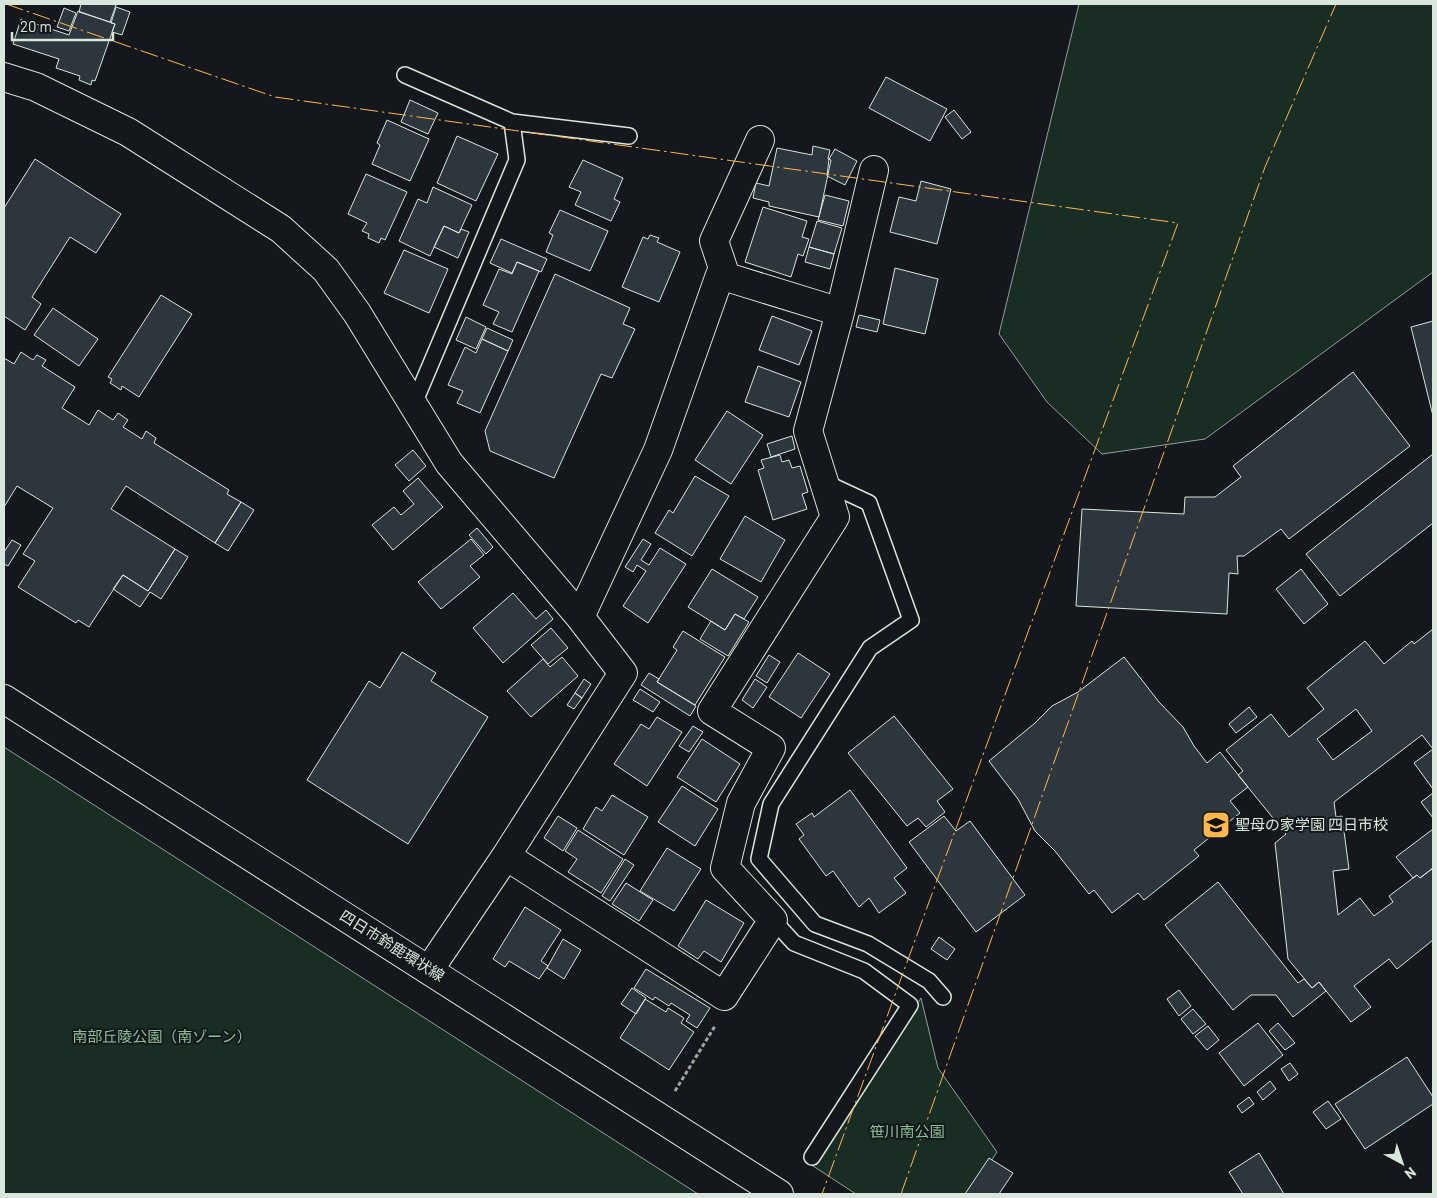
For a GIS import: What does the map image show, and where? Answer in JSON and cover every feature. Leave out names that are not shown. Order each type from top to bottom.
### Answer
[{"type":"street","points":[[4,77],[36,86],[128,132],[281,229],[326,270],[357,313],[449,463],[580,617],[623,673],[506,856],[429,970]]},
{"type":"street","points":[[726,276],[714,241],[760,140]]},
{"type":"street","points":[[506,856],[724,996],[772,920],[725,868],[741,803],[771,748],[712,711],[835,517],[808,431],[840,312],[874,170]]},
{"type":"street","points":[[580,617],[658,450],[720,275],[840,312]]},
{"type":"street","name":"四日市鈴鹿環状線","points":[[4,700],[779,1194]]},
{"type":"lane","points":[[404,75],[512,122],[629,136]]},
{"type":"lane","points":[[413,406],[517,160],[512,122]]},
{"type":"lane","points":[[824,482],[869,504],[911,620],[870,648],[771,804],[759,860],[815,924],[868,944],[929,981],[943,997]]},
{"type":"lane","points":[[772,920],[794,943],[864,972],[910,1005],[812,1157]]},
{"type":"path","points":[[658,1117],[725,1012],[724,996]]},
{"type":"green space","points":[[1079,4],[1433,4],[1433,272],[1205,439],[1102,454],[1047,402],[999,334]]},
{"type":"green space","name":"南部丘陵公園（南ゾーン）","points":[[4,747],[698,1194],[4,1194]]},
{"type":"green space","name":"笹川南公園","points":[[921,998],[938,1068],[997,1152],[969,1194],[856,1194],[813,1166]]},
{"type":"building","points":[[81,4],[116,5],[110,22],[79,12]]},
{"type":"building","points":[[116,7],[130,12],[122,35],[112,32],[115,24],[111,23]]},
{"type":"building","points":[[64,8],[76,13],[69,31],[57,27]]},
{"type":"building","points":[[78,11],[115,24],[95,81],[92,80],[91,85],[79,80],[80,76],[56,68],[59,59],[13,44],[21,19],[69,35]]},
{"type":"building","points":[[886,77],[947,109],[930,141],[869,108]]},
{"type":"building","points":[[410,100],[438,113],[428,134],[401,122]]},
{"type":"building","points":[[954,110],[971,132],[962,139],[945,117]]},
{"type":"building","points":[[387,120],[429,139],[410,181],[372,164],[380,145],[377,143]]},
{"type":"building","points":[[457,136],[498,154],[476,201],[437,183]]},
{"type":"building","points":[[813,146],[830,150],[828,159],[831,160],[819,217],[769,206],[769,202],[753,198],[756,183],[769,186],[777,148],[812,155]]},
{"type":"building","points":[[835,149],[857,161],[845,185],[827,176],[829,159]]},
{"type":"building","points":[[35,159],[121,214],[96,253],[70,237],[32,297],[41,304],[25,330],[4,316],[4,208]]},
{"type":"building","points":[[583,160],[623,178],[614,199],[620,202],[611,221],[575,205],[581,192],[569,187]]},
{"type":"building","points":[[366,174],[407,192],[385,240],[381,238],[379,243],[368,238],[369,234],[362,231],[367,223],[348,214]]},
{"type":"building","points":[[921,181],[951,189],[937,244],[890,232],[899,197],[916,201]]},
{"type":"building","points":[[433,187],[472,205],[459,233],[444,226],[430,256],[399,241],[418,199],[427,203]]},
{"type":"building","points":[[825,195],[849,201],[843,226],[818,220]]},
{"type":"building","points":[[763,207],[807,221],[802,237],[809,239],[803,256],[798,254],[791,277],[745,262]]},
{"type":"building","points":[[560,210],[608,231],[590,271],[546,252],[553,235],[549,233]]},
{"type":"building","points":[[817,221],[842,228],[834,254],[809,247]]},
{"type":"building","points":[[444,226],[459,233],[461,229],[469,232],[458,258],[434,247]]},
{"type":"building","points":[[650,235],[659,238],[657,242],[680,252],[659,302],[622,287],[643,237],[648,239]]},
{"type":"building","points":[[501,239],[547,259],[541,272],[517,262],[512,273],[490,263]]},
{"type":"building","points":[[809,247],[834,254],[830,269],[805,262]]},
{"type":"building","points":[[404,250],[448,269],[429,313],[384,293]]},
{"type":"building","points":[[517,262],[539,271],[512,332],[493,324],[499,312],[483,305],[499,269],[512,274]]},
{"type":"building","points":[[895,268],[938,279],[925,334],[883,324]]},
{"type":"building","points":[[555,274],[630,308],[623,324],[635,329],[612,378],[601,374],[554,478],[490,451],[485,431]]},
{"type":"building","points":[[161,295],[192,314],[139,397],[122,386],[121,390],[110,383],[112,379],[108,377]]},
{"type":"building","points":[[53,308],[98,339],[79,366],[34,335]]},
{"type":"building","points":[[859,315],[880,320],[877,332],[856,327]]},
{"type":"building","points":[[772,316],[812,331],[799,365],[759,350]]},
{"type":"building","points":[[466,317],[486,327],[476,349],[456,340]]},
{"type":"building","points":[[1433,321],[1433,416],[1411,327]]},
{"type":"building","points":[[487,328],[513,340],[508,351],[482,339]]},
{"type":"building","points":[[482,339],[508,351],[480,413],[457,403],[463,391],[448,385],[465,347],[476,353]]},
{"type":"building","points":[[21,352],[33,360],[37,355],[46,360],[42,366],[75,387],[62,408],[89,425],[98,410],[113,420],[118,413],[128,420],[123,427],[142,439],[146,431],[156,438],[154,443],[229,490],[227,494],[241,502],[215,543],[126,486],[111,509],[175,549],[148,591],[123,575],[89,627],[78,620],[76,623],[18,587],[35,561],[23,554],[53,508],[17,486],[4,507],[4,358],[14,364]]},
{"type":"building","points":[[758,366],[801,382],[789,417],[745,402]]},
{"type":"building","points":[[1353,372],[1410,446],[1289,539],[1281,529],[1244,556],[1237,556],[1238,574],[1229,573],[1227,614],[1076,606],[1082,509],[1184,514],[1185,497],[1215,497],[1241,477],[1233,466]]},
{"type":"building","points":[[727,411],[763,435],[731,484],[695,460]]},
{"type":"building","points":[[792,436],[795,449],[771,457],[767,444]]},
{"type":"building","points":[[413,450],[426,466],[409,481],[395,465]]},
{"type":"building","points":[[1433,454],[1433,523],[1340,596],[1306,554]]},
{"type":"building","points":[[780,455],[782,462],[789,460],[792,468],[800,466],[808,492],[802,494],[807,509],[773,520],[758,470],[764,468],[761,460]]},
{"type":"building","points":[[695,476],[729,496],[692,556],[655,533],[669,510],[673,513]]},
{"type":"building","points":[[418,478],[443,507],[393,550],[372,525],[394,507],[401,515],[414,504],[403,491]]},
{"type":"building","points":[[241,502],[254,510],[228,551],[215,543]]},
{"type":"building","points":[[745,516],[785,540],[761,582],[720,559]]},
{"type":"building","points":[[477,528],[493,547],[486,554],[469,535]]},
{"type":"building","points":[[471,539],[484,555],[470,566],[480,577],[441,609],[418,582]]},
{"type":"building","points":[[643,539],[651,544],[641,560],[649,565],[660,548],[686,564],[648,623],[623,606],[646,571],[637,565],[633,572],[625,567]]},
{"type":"building","points":[[12,540],[21,545],[8,566],[4,564],[4,552]]},
{"type":"building","points":[[175,549],[188,557],[161,599],[150,592],[140,607],[113,589],[123,575],[148,591]]},
{"type":"building","points":[[712,569],[758,597],[744,619],[735,614],[725,630],[688,607]]},
{"type":"building","points":[[1301,569],[1328,604],[1304,624],[1276,589]]},
{"type":"building","points":[[513,593],[536,619],[546,610],[553,619],[503,663],[473,628]]},
{"type":"building","points":[[735,614],[749,622],[728,656],[700,639],[711,621],[725,630]]},
{"type":"building","points":[[551,628],[568,648],[548,664],[531,645]]},
{"type":"building","points":[[1433,629],[1433,749],[1422,735],[1334,802],[1336,817],[1342,816],[1349,869],[1333,871],[1338,915],[1360,898],[1374,916],[1393,902],[1389,896],[1417,875],[1420,878],[1433,868],[1433,940],[1397,969],[1389,959],[1354,986],[1371,1007],[1351,1022],[1319,982],[1312,988],[1288,959],[1275,843],[1286,834],[1238,775],[1243,771],[1226,750],[1271,714],[1289,737],[1324,709],[1307,688],[1365,641],[1384,664],[1412,641],[1414,644]],"holes":[[[1356,709],[1372,731],[1333,760],[1317,739]]]},
{"type":"building","points":[[683,631],[725,657],[695,705],[657,682],[677,650],[673,647]]},
{"type":"building","points":[[402,652],[436,673],[431,681],[488,717],[408,844],[307,780],[369,681],[380,688]]},
{"type":"building","points":[[798,653],[830,674],[801,718],[769,697]]},
{"type":"building","points":[[769,655],[780,662],[767,683],[756,676]]},
{"type":"building","points":[[562,657],[578,676],[531,717],[507,691],[543,659],[550,667]]},
{"type":"building","points":[[1124,657],[1159,702],[1183,727],[1207,763],[1220,752],[1248,787],[1230,801],[1240,813],[1194,850],[1199,856],[1144,900],[1138,893],[1112,913],[1094,890],[1089,894],[1055,851],[1035,831],[1018,799],[989,761],[1035,723],[1052,706],[1078,692]]},
{"type":"building","points":[[649,673],[659,679],[657,682],[696,706],[690,716],[641,685]]},
{"type":"building","points":[[584,679],[591,684],[582,698],[575,693]]},
{"type":"building","points":[[755,679],[767,687],[753,708],[742,700]]},
{"type":"building","points":[[640,689],[660,702],[653,712],[633,700]]},
{"type":"building","points":[[575,693],[582,698],[574,709],[567,705]]},
{"type":"building","points":[[1249,707],[1257,717],[1236,733],[1229,724]]},
{"type":"building","points":[[894,716],[953,789],[937,801],[945,812],[926,827],[918,818],[907,826],[848,753]]},
{"type":"building","points":[[657,717],[682,732],[647,786],[614,764],[641,724],[649,729]]},
{"type":"building","points":[[693,726],[703,732],[689,752],[679,746]]},
{"type":"building","points":[[702,739],[740,764],[716,802],[677,777]]},
{"type":"building","points":[[1433,749],[1433,789],[1414,763]]},
{"type":"building","points":[[682,786],[718,809],[695,846],[658,822]]},
{"type":"building","points":[[850,790],[907,868],[894,878],[906,893],[879,913],[869,898],[859,907],[833,871],[826,876],[799,839],[804,835],[796,824],[812,813],[814,817]]},
{"type":"building","points":[[1433,793],[1433,818],[1421,802]]},
{"type":"building","points":[[612,795],[648,817],[624,855],[583,829],[596,807],[602,811]]},
{"type":"building","points":[[558,816],[577,828],[563,851],[544,838]]},
{"type":"building","points":[[944,816],[956,831],[970,821],[1025,895],[976,932],[909,842]]},
{"type":"building","points":[[1433,829],[1433,868],[1420,878],[1417,875],[1413,878],[1396,857]]},
{"type":"building","points":[[578,830],[623,859],[601,893],[568,872],[577,859],[565,851]]},
{"type":"building","points":[[667,848],[701,869],[674,911],[640,891]]},
{"type":"building","points":[[625,859],[634,865],[610,901],[602,896]]},
{"type":"building","points":[[1218,882],[1298,983],[1304,979],[1312,988],[1319,982],[1326,991],[1293,1017],[1276,995],[1251,995],[1233,1010],[1165,925]]},
{"type":"building","points":[[626,883],[653,900],[639,921],[612,904]]},
{"type":"building","points":[[706,900],[744,923],[721,962],[704,951],[698,959],[678,946]]},
{"type":"building","points":[[525,907],[561,930],[541,961],[548,966],[539,979],[509,961],[505,967],[493,959]]},
{"type":"building","points":[[939,937],[955,949],[947,960],[931,949]]},
{"type":"building","points":[[563,939],[581,950],[564,979],[547,968]]},
{"type":"building","points":[[646,969],[710,1008],[697,1028],[686,1021],[690,1015],[671,1003],[669,1006],[655,997],[653,1000],[634,988]]},
{"type":"building","points":[[632,988],[646,998],[636,1014],[621,1004]]},
{"type":"building","points":[[1179,990],[1191,1006],[1179,1016],[1167,999]]},
{"type":"building","points":[[645,999],[666,1012],[668,1008],[684,1018],[681,1023],[694,1032],[669,1070],[620,1038]]},
{"type":"building","points":[[1193,1009],[1206,1024],[1193,1034],[1181,1019]]},
{"type":"building","points":[[1258,1023],[1283,1055],[1244,1086],[1219,1053]]},
{"type":"building","points":[[1278,1023],[1295,1043],[1285,1050],[1269,1031]]},
{"type":"building","points":[[1208,1026],[1219,1040],[1207,1050],[1195,1036]]},
{"type":"building","points":[[1407,1057],[1433,1097],[1433,1104],[1365,1149],[1335,1104]]},
{"type":"building","points":[[1290,1063],[1298,1074],[1289,1081],[1281,1069]]},
{"type":"building","points":[[1270,1081],[1276,1089],[1263,1100],[1257,1092]]},
{"type":"building","points":[[1249,1097],[1254,1104],[1242,1113],[1237,1106]]},
{"type":"building","points":[[1328,1101],[1341,1119],[1326,1129],[1313,1112]]},
{"type":"building","points":[[1259,1153],[1284,1194],[1243,1194],[1229,1172]]},
{"type":"building","points":[[989,1158],[1013,1173],[999,1194],[965,1194]]},
{"type":"power","points":[[6,4],[275,97],[1178,223],[822,1194]]},
{"type":"power","points":[[901,1194],[1265,167],[1336,4]]},
{"type":"place","name":"聖母の家学園 四日市校","points":[[1216,825]]}]
